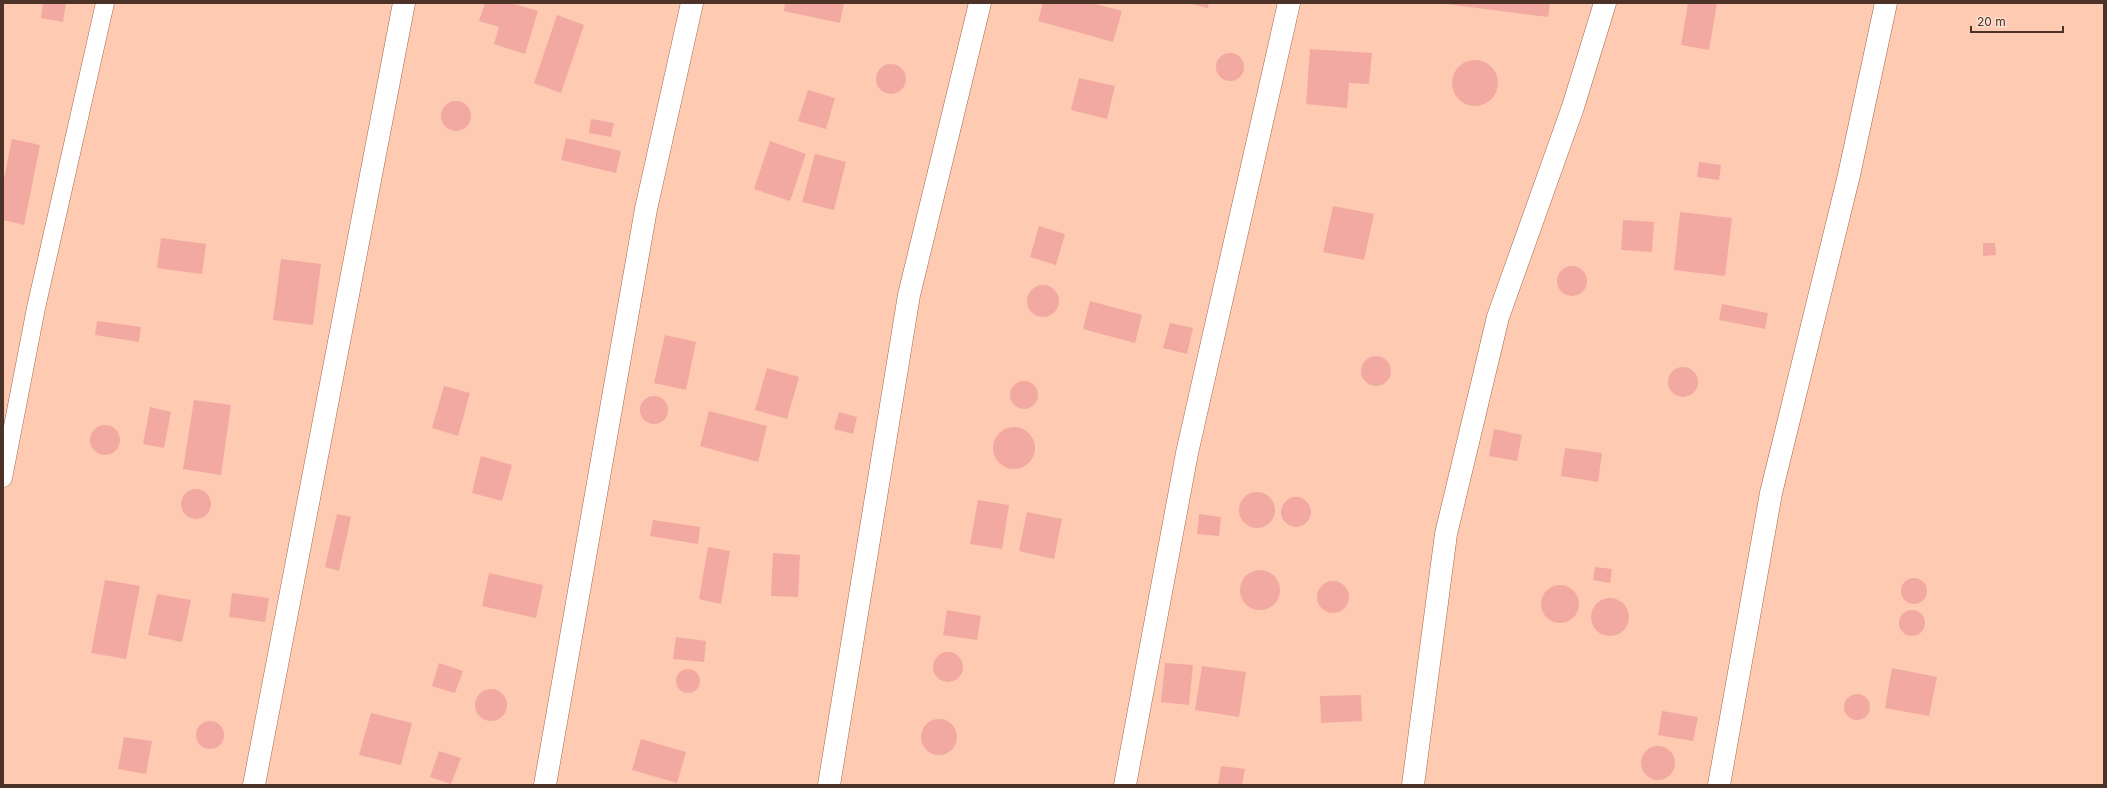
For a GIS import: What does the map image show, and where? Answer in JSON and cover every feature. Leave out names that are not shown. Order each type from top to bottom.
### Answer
[{"type":"street","points":[[254,785],[404,3]]},
{"type":"street","points":[[545,785],[646,209],[692,3]]},
{"type":"street","points":[[829,785],[909,295],[980,3]]},
{"type":"street","points":[[1125,785],[1187,453],[1289,3]]},
{"type":"street","points":[[1413,785],[1446,534],[1498,317],[1573,107],[1605,3]]},
{"type":"street","points":[[1719,785],[1771,493],[1849,175],[1886,3]]},
{"type":"lane","points":[[3,478],[36,308],[105,3]]},
{"type":"building","points":[[43,3],[66,3],[63,22],[41,18]]},
{"type":"building","points":[[485,3],[511,3],[538,11],[525,54],[494,44],[499,27],[479,21]]},
{"type":"building","points":[[785,3],[844,3],[840,23],[784,11]]},
{"type":"building","points":[[1043,3],[1092,3],[1122,11],[1113,42],[1038,21]]},
{"type":"building","points":[[1187,3],[1209,3],[1208,8]]},
{"type":"building","points":[[1438,3],[1550,3],[1548,17]]},
{"type":"building","points":[[1688,3],[1717,3],[1709,50],[1681,45]]},
{"type":"building","points":[[557,15],[584,25],[561,93],[534,83]]},
{"type":"building","points":[[1310,49],[1372,53],[1369,84],[1349,83],[1347,108],[1306,104]]},
{"type":"building","points":[[1230,53],[1240,57],[1244,67],[1240,77],[1230,81],[1220,77],[1216,67],[1220,57]]},
{"type":"building","points":[[1475,60],[1488,64],[1494,70],[1498,83],[1494,96],[1488,102],[1475,106],[1462,102],[1456,96],[1452,83],[1456,70],[1462,64]]},
{"type":"building","points":[[891,64],[897,65],[905,73],[905,85],[897,93],[891,94],[885,93],[877,85],[876,79],[877,73],[885,65]]},
{"type":"building","points":[[1079,78],[1115,86],[1107,119],[1071,110]]},
{"type":"building","points":[[808,90],[835,98],[826,129],[798,121]]},
{"type":"building","points":[[456,101],[467,105],[471,116],[467,127],[456,131],[445,127],[441,116],[445,105]]},
{"type":"building","points":[[591,119],[614,123],[611,137],[589,133]]},
{"type":"building","points":[[566,138],[621,151],[616,173],[561,160]]},
{"type":"building","points":[[12,139],[40,145],[24,225],[3,220],[3,184]]},
{"type":"building","points":[[770,141],[806,154],[790,201],[754,189]]},
{"type":"building","points":[[815,154],[846,162],[834,210],[802,202]]},
{"type":"building","points":[[1699,162],[1721,165],[1719,180],[1697,177]]},
{"type":"building","points":[[1333,206],[1374,214],[1364,260],[1323,252]]},
{"type":"building","points":[[1680,212],[1732,218],[1725,276],[1674,270]]},
{"type":"building","points":[[1623,220],[1654,222],[1652,252],[1621,250]]},
{"type":"building","points":[[1039,226],[1065,234],[1056,265],[1030,257]]},
{"type":"building","points":[[161,238],[206,244],[202,274],[157,268]]},
{"type":"building","points":[[1983,243],[1995,243],[1996,255],[1983,256]]},
{"type":"building","points":[[281,259],[321,264],[313,325],[273,320]]},
{"type":"building","points":[[1572,266],[1578,267],[1586,275],[1586,287],[1578,295],[1572,296],[1566,295],[1558,287],[1557,281],[1558,275],[1566,267]]},
{"type":"building","points":[[1040,285],[1046,285],[1055,289],[1059,301],[1055,313],[1046,317],[1040,317],[1031,313],[1027,304],[1027,298],[1031,289]]},
{"type":"building","points":[[1090,301],[1142,315],[1135,343],[1083,329]]},
{"type":"building","points":[[1722,304],[1768,313],[1765,329],[1719,320]]},
{"type":"building","points":[[97,321],[141,327],[139,342],[95,335]]},
{"type":"building","points":[[1170,323],[1193,328],[1187,354],[1163,348]]},
{"type":"building","points":[[665,335],[696,342],[686,390],[654,383]]},
{"type":"building","points":[[1376,356],[1382,357],[1390,365],[1390,377],[1382,385],[1376,386],[1370,385],[1362,377],[1361,371],[1362,365],[1370,357]]},
{"type":"building","points":[[1683,367],[1689,368],[1697,376],[1697,388],[1689,396],[1683,397],[1677,396],[1669,388],[1668,382],[1669,376],[1677,368]]},
{"type":"building","points":[[767,368],[799,377],[787,419],[755,410]]},
{"type":"building","points":[[1024,381],[1034,385],[1038,395],[1034,405],[1024,409],[1014,405],[1010,395],[1014,385]]},
{"type":"building","points":[[444,386],[470,393],[458,436],[432,428]]},
{"type":"building","points":[[654,396],[664,400],[668,410],[664,420],[654,424],[644,420],[640,410],[644,400]]},
{"type":"building","points":[[194,400],[231,405],[221,475],[183,469]]},
{"type":"building","points":[[150,407],[171,412],[164,448],[143,444]]},
{"type":"building","points":[[709,411],[767,426],[758,462],[700,446]]},
{"type":"building","points":[[839,412],[857,417],[853,434],[834,429]]},
{"type":"building","points":[[105,425],[111,426],[119,434],[119,446],[111,454],[105,455],[99,454],[91,446],[90,440],[91,434],[99,426]]},
{"type":"building","points":[[1014,427],[1029,433],[1035,448],[1029,463],[1014,469],[999,463],[993,448],[999,433]]},
{"type":"building","points":[[1494,429],[1522,435],[1517,461],[1489,456]]},
{"type":"building","points":[[1565,448],[1602,453],[1598,482],[1561,476]]},
{"type":"building","points":[[481,456],[512,465],[502,501],[472,493]]},
{"type":"building","points":[[196,489],[202,490],[210,498],[210,510],[202,518],[196,519],[190,518],[182,510],[181,504],[182,498],[190,490]]},
{"type":"building","points":[[1261,492],[1270,497],[1274,503],[1274,517],[1270,523],[1261,528],[1253,528],[1244,523],[1240,517],[1239,506],[1244,497],[1250,493]]},
{"type":"building","points":[[1296,497],[1302,498],[1310,506],[1310,518],[1302,526],[1296,527],[1290,526],[1282,518],[1281,512],[1282,506],[1290,498]]},
{"type":"building","points":[[978,500],[1009,505],[1002,549],[970,544]]},
{"type":"building","points":[[1027,512],[1062,519],[1054,559],[1019,551]]},
{"type":"building","points":[[337,514],[351,517],[339,571],[325,567]]},
{"type":"building","points":[[1199,514],[1221,517],[1219,536],[1197,534]]},
{"type":"building","points":[[653,520],[700,527],[698,544],[650,536]]},
{"type":"building","points":[[708,547],[730,551],[721,604],[699,599]]},
{"type":"building","points":[[773,553],[800,555],[798,597],[771,596]]},
{"type":"building","points":[[1595,567],[1612,569],[1610,583],[1593,580]]},
{"type":"building","points":[[1260,570],[1268,572],[1274,576],[1278,582],[1280,590],[1278,598],[1274,604],[1268,608],[1260,610],[1252,608],[1246,604],[1242,598],[1240,590],[1242,582],[1246,576],[1252,572]]},
{"type":"building","points":[[489,573],[543,585],[536,618],[482,606]]},
{"type":"building","points":[[1914,578],[1923,582],[1927,591],[1923,600],[1914,604],[1905,600],[1901,591],[1905,582]]},
{"type":"building","points":[[105,580],[140,586],[126,659],[91,653]]},
{"type":"building","points":[[1333,581],[1344,586],[1349,597],[1344,608],[1333,613],[1322,608],[1317,597],[1322,586]]},
{"type":"building","points":[[1556,585],[1564,585],[1571,588],[1576,593],[1579,604],[1576,615],[1571,620],[1564,623],[1556,623],[1549,620],[1544,615],[1541,608],[1541,600],[1544,593],[1549,588]]},
{"type":"building","points":[[232,593],[269,598],[265,622],[229,617]]},
{"type":"building","points":[[157,594],[191,600],[182,642],[148,635]]},
{"type":"building","points":[[1606,598],[1614,598],[1624,603],[1628,610],[1628,624],[1624,631],[1614,636],[1606,636],[1596,631],[1594,628],[1591,621],[1591,613],[1596,603],[1599,601]]},
{"type":"building","points":[[947,610],[981,616],[977,640],[943,635]]},
{"type":"building","points":[[1912,610],[1921,614],[1925,623],[1921,632],[1912,636],[1903,632],[1899,623],[1903,614]]},
{"type":"building","points":[[676,637],[706,641],[704,662],[673,659]]},
{"type":"building","points":[[948,652],[954,653],[962,661],[962,673],[954,681],[948,682],[942,681],[934,673],[933,667],[934,661],[942,653]]},
{"type":"building","points":[[439,663],[463,671],[455,693],[432,686]]},
{"type":"building","points":[[1165,663],[1193,665],[1189,705],[1161,702]]},
{"type":"building","points":[[1202,666],[1246,672],[1239,717],[1195,710]]},
{"type":"building","points":[[1892,668],[1937,677],[1929,716],[1885,708]]},
{"type":"building","points":[[688,669],[697,672],[700,681],[697,690],[688,693],[679,690],[676,681],[679,672]]},
{"type":"building","points":[[488,689],[494,689],[504,696],[507,705],[506,711],[500,718],[494,721],[488,721],[478,714],[475,708],[475,702],[482,692]]},
{"type":"building","points":[[1857,694],[1866,698],[1870,707],[1866,716],[1857,720],[1848,716],[1844,707],[1848,698]]},
{"type":"building","points":[[1361,695],[1362,721],[1321,723],[1320,696]]},
{"type":"building","points":[[1662,711],[1698,717],[1693,741],[1658,735]]},
{"type":"building","points":[[371,713],[412,723],[401,765],[359,755]]},
{"type":"building","points":[[943,719],[952,724],[956,730],[956,744],[952,750],[943,755],[935,755],[926,750],[922,744],[921,733],[926,724],[932,720]]},
{"type":"building","points":[[210,721],[220,725],[224,735],[220,745],[210,749],[200,745],[196,735],[200,725]]},
{"type":"building","points":[[124,737],[152,741],[146,774],[118,769]]},
{"type":"building","points":[[641,739],[686,752],[677,783],[632,770]]},
{"type":"building","points":[[1658,746],[1670,751],[1675,763],[1670,775],[1658,780],[1646,775],[1641,763],[1646,751]]},
{"type":"building","points":[[439,751],[461,758],[451,784],[430,777]]},
{"type":"building","points":[[1221,766],[1245,769],[1242,785],[1218,785]]}]
